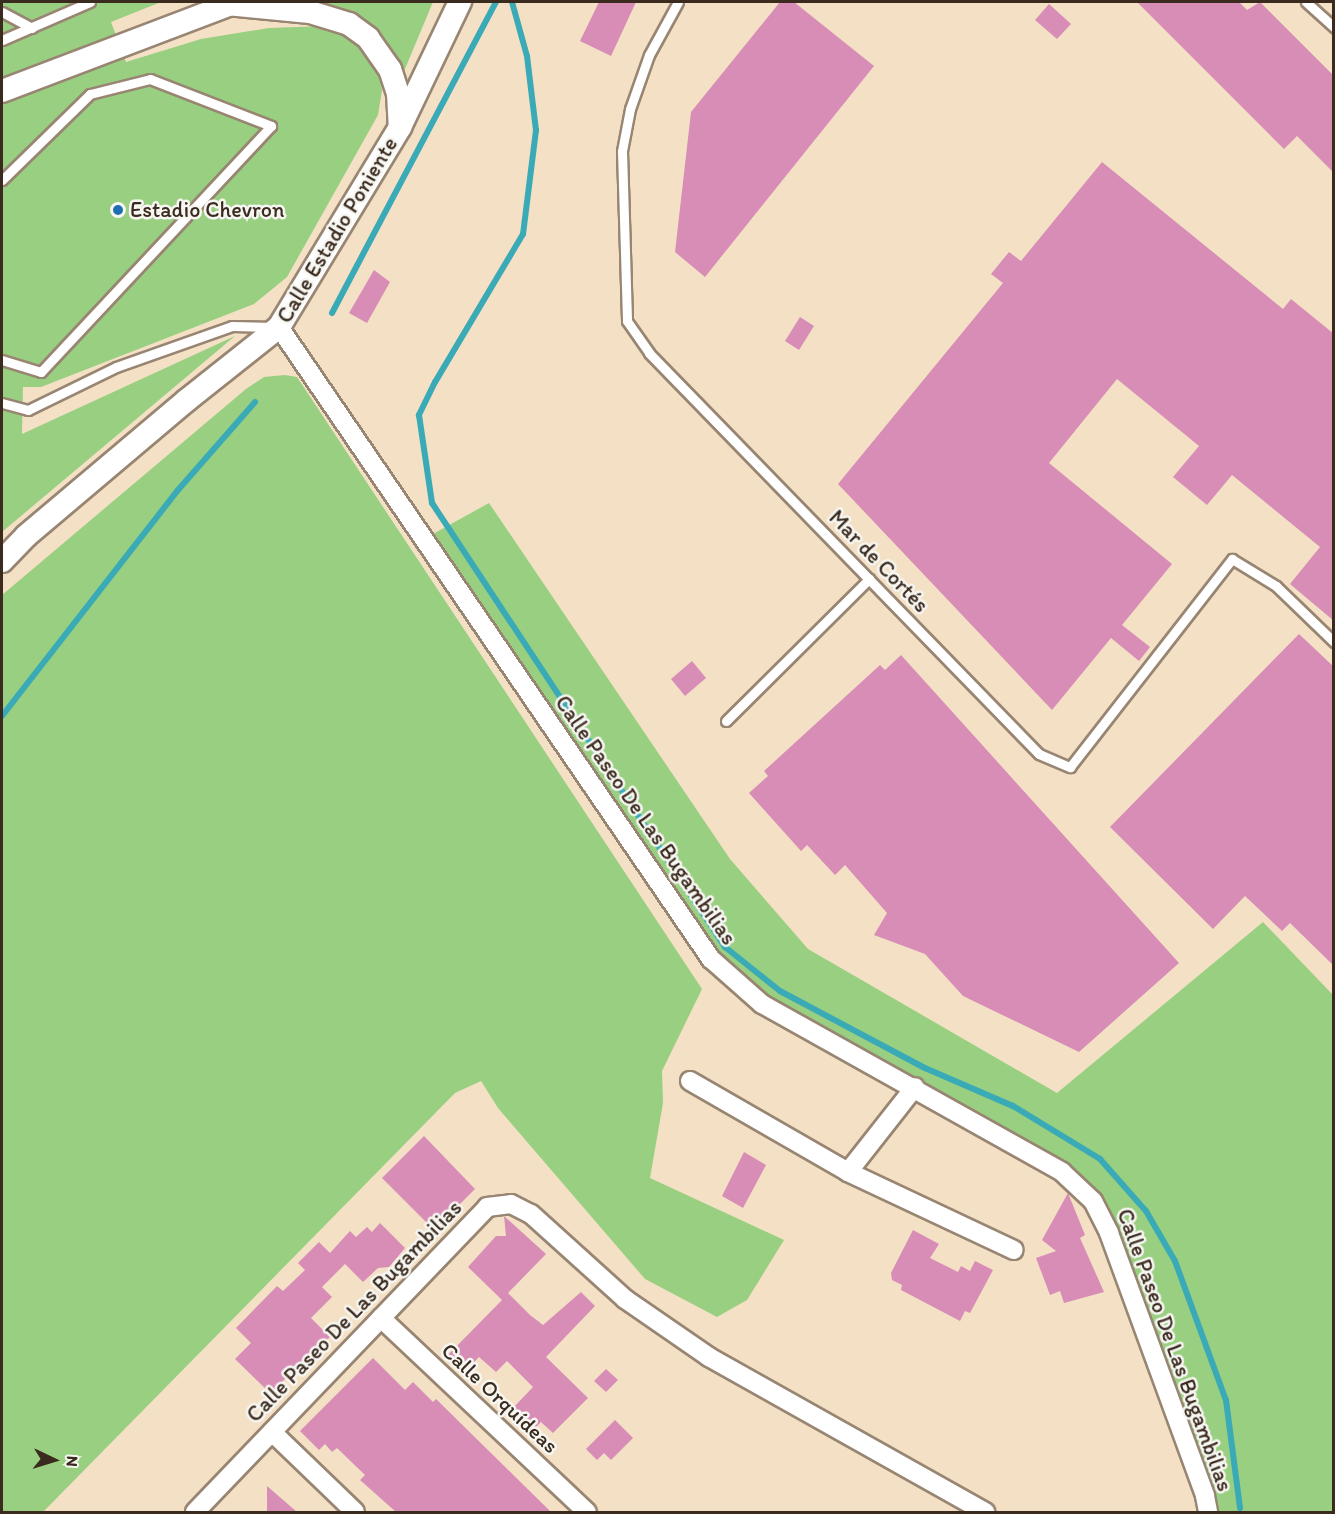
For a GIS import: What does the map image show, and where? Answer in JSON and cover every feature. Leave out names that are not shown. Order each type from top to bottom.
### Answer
[{"type":"street","name":"Calle Estadio Poniente","points":[[2,561],[169,415],[279,327],[400,127],[460,2]]},
{"type":"street","points":[[2,91],[231,3],[310,12],[349,24],[368,38],[390,69],[398,93],[400,127]]},
{"type":"street","name":"Calle Paseo De Las Bugambilias","points":[[279,327],[711,959],[762,1004],[915,1087],[1062,1172],[1093,1201],[1108,1233],[1205,1496],[1208,1512]]},
{"type":"street","points":[[690,1081],[848,1172],[1014,1250]]},
{"type":"street","points":[[848,1172],[915,1087]]},
{"type":"street","name":"Calle Paseo De Las Bugambilias","points":[[195,1512],[487,1207],[512,1204],[531,1214],[625,1299],[709,1357],[985,1512]]},
{"type":"street","name":"Calle Orquídeas","points":[[381,1318],[587,1512]]},
{"type":"street","points":[[272,1432],[355,1512]]},
{"type":"lane","points":[[2,40],[90,2]]},
{"type":"lane","name":"Mar de Cortés","points":[[678,2],[649,55],[630,109],[622,152],[627,321],[649,353],[1039,754],[1070,767],[1232,559],[1276,586],[1334,642]]},
{"type":"lane","points":[[1306,2],[1334,27]]},
{"type":"lane","points":[[2,12],[32,27]]},
{"type":"lane","points":[[2,180],[90,94],[150,79],[271,126],[41,372],[2,360]]},
{"type":"lane","points":[[2,404],[28,410],[116,367],[231,326],[279,327]]},
{"type":"lane","points":[[726,721],[869,579]]},
{"type":"green space","name":"Estadio Chevron","points":[[2,2],[161,2],[111,22],[126,62],[201,39],[269,28],[325,26],[351,37],[379,69],[382,90],[378,115],[287,277],[254,304],[41,387],[23,387],[22,434],[235,336],[2,532]]},
{"type":"green space","points":[[319,2],[433,2],[402,76],[366,24]]},
{"type":"green space","points":[[285,375],[297,377],[702,989],[662,1071],[663,1103],[650,1178],[784,1240],[747,1300],[717,1317],[645,1279],[498,1108],[481,1081],[455,1093],[43,1512],[2,1512],[2,595],[246,389],[264,377]]},
{"type":"green space","points":[[489,503],[730,859],[808,949],[1057,1093],[1263,922],[1333,995],[1333,1512],[1208,1512],[1093,1201],[762,1004],[711,959],[424,539]]},
{"type":"building","points":[[599,2],[636,2],[611,56],[580,41]]},
{"type":"building","points":[[780,2],[794,2],[874,66],[705,277],[675,252],[691,112]]},
{"type":"building","points":[[1137,2],[1239,2],[1247,10],[1260,2],[1334,76],[1334,173],[1297,136],[1284,149]]},
{"type":"building","points":[[1049,4],[1071,24],[1057,39],[1035,20]]},
{"type":"building","points":[[1102,162],[1283,309],[1291,299],[1334,334],[1334,621],[1290,584],[1320,547],[1232,475],[1207,505],[1173,477],[1199,446],[1117,379],[1049,463],[1172,564],[1122,625],[1150,647],[1139,661],[1111,638],[1052,710],[838,484],[1003,283],[991,274],[1009,252],[1021,261]]},
{"type":"building","points":[[374,270],[390,282],[367,323],[349,313]]},
{"type":"building","points":[[800,317],[814,326],[799,350],[785,341]]},
{"type":"building","points":[[1299,634],[1334,667],[1334,966],[1290,923],[1282,931],[1245,896],[1213,929],[1110,827]]},
{"type":"building","points":[[901,655],[1179,963],[1079,1052],[963,996],[925,954],[874,935],[887,913],[845,865],[835,875],[807,845],[801,851],[749,793],[768,776],[764,771],[880,665],[885,670]]},
{"type":"building","points":[[692,661],[706,678],[685,696],[671,679]]},
{"type":"building","points":[[424,1136],[475,1189],[434,1230],[382,1178]]},
{"type":"building","points":[[744,1152],[766,1165],[743,1208],[722,1196]]},
{"type":"building","points":[[1068,1193],[1085,1235],[1080,1238],[1104,1292],[1064,1303],[1060,1291],[1050,1295],[1036,1258],[1056,1251],[1042,1240]]},
{"type":"building","points":[[504,1216],[546,1254],[508,1293],[530,1315],[543,1325],[581,1292],[595,1306],[546,1357],[588,1398],[553,1433],[541,1422],[535,1428],[513,1408],[533,1387],[507,1361],[496,1372],[479,1357],[464,1372],[448,1355],[502,1300],[468,1267],[496,1236],[506,1236]]},
{"type":"building","points":[[380,1223],[405,1248],[389,1267],[378,1268],[363,1282],[345,1264],[322,1287],[332,1297],[311,1318],[330,1337],[270,1393],[235,1359],[251,1343],[236,1328],[277,1286],[283,1291],[305,1270],[298,1263],[319,1242],[330,1253],[350,1231],[356,1237],[367,1227],[372,1232]]},
{"type":"building","points":[[913,1230],[939,1244],[930,1258],[958,1272],[961,1266],[970,1271],[975,1261],[993,1270],[970,1313],[965,1311],[960,1321],[901,1290],[902,1285],[892,1280],[891,1273]]},
{"type":"building","points":[[373,1358],[405,1390],[413,1382],[433,1402],[436,1399],[551,1512],[396,1512],[360,1480],[365,1475],[337,1448],[332,1452],[325,1444],[319,1450],[300,1431]]},
{"type":"building","points":[[606,1369],[618,1380],[606,1392],[594,1381]]},
{"type":"building","points":[[615,1420],[633,1438],[611,1460],[604,1453],[597,1460],[586,1449]]},
{"type":"building","points":[[267,1486],[297,1512],[267,1512]]},
{"type":"waterway","points":[[332,313],[496,2]]},
{"type":"waterway","points":[[512,2],[527,56],[536,130],[523,234],[435,382],[419,415],[432,503],[725,947],[780,991],[925,1068],[1013,1106],[1100,1159],[1146,1211],[1175,1261],[1226,1400],[1240,1508]]},
{"type":"waterway","points":[[2,716],[178,490],[255,402]]},
{"type":"place","name":"Estadio Chevron","points":[[118,210]]}]
